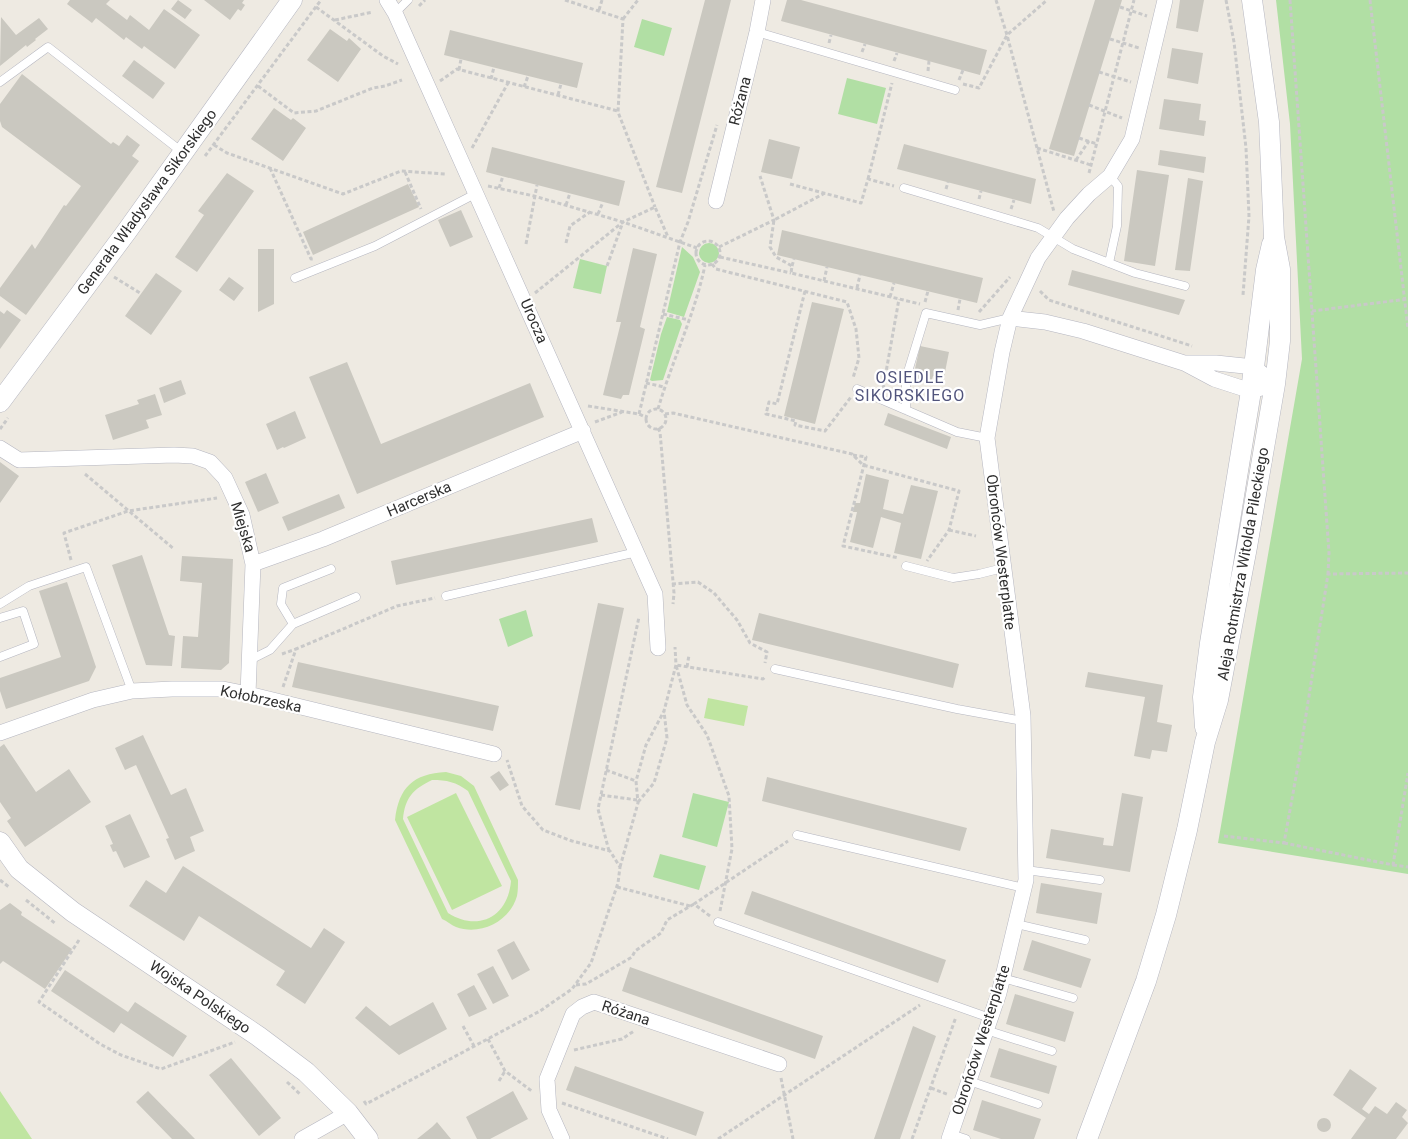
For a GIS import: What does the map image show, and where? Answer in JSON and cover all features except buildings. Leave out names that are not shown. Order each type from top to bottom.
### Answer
[{"type":"street","name":"Generała Władysława Sikorskiego","points":[[0,402],[120,242],[292,0]]},
{"type":"street","name":"Urocza","points":[[387,0],[481,189],[588,427],[655,594],[658,648]]},
{"type":"street","name":"Różana","points":[[716,201],[763,0]]},
{"type":"street","name":"Obrońców Westerplatte","points":[[950,1136],[1003,978],[1024,888],[1026,870],[1024,721],[987,438],[1002,352],[1010,318],[1038,258],[1052,237],[1089,194],[1110,176],[1132,139],[1165,0]]},
{"type":"street","name":"Aleja Rotmistrza Witolda Pileckiego","points":[[1087,1139],[1146,980],[1166,915],[1188,830],[1205,742],[1218,700],[1275,384],[1280,341],[1280,269],[1274,238],[1269,122],[1252,0]]},
{"type":"street","name":"Aleja Rotmistrza Witolda Pileckiego","points":[[1205,742],[1203,697],[1210,643],[1251,391],[1266,270],[1274,238]]},
{"type":"street","points":[[1010,318],[1045,322],[1083,330],[1184,363],[1214,379],[1251,391],[1275,384]]},
{"type":"street","points":[[1184,363],[1216,363],[1254,367],[1275,384]]},
{"type":"street","name":"Harcerska","points":[[253,564],[323,539],[588,427]]},
{"type":"street","name":"Miejska","points":[[0,448],[19,460],[174,455],[193,456],[210,462],[225,478],[242,515],[253,564],[248,694]]},
{"type":"street","name":"Kołobrzeska","points":[[1,729],[92,700],[132,691],[172,689],[223,690],[248,694],[494,754]]},
{"type":"street","name":"Wojska Polskiego","points":[[0,842],[20,869],[73,912],[283,1054],[306,1072],[348,1113],[368,1139]]},
{"type":"street","name":"Wojska Polskiego","points":[[0,863],[8,868],[20,869]]},
{"type":"street","name":"Różana","points":[[562,1139],[549,1110],[547,1079],[573,1014],[582,1007],[594,1002],[779,1064]]},
{"type":"street","points":[[302,1139],[348,1113]]},
{"type":"lane","points":[[395,13],[408,0]]},
{"type":"lane","points":[[757,32],[955,90]]},
{"type":"lane","points":[[0,82],[48,47],[183,153]]},
{"type":"lane","points":[[1109,263],[1117,226],[1118,186],[1110,176]]},
{"type":"lane","points":[[904,188],[1038,228],[1073,249],[1135,273],[1184,286]]},
{"type":"lane","points":[[296,278],[375,246],[481,189]]},
{"type":"lane","points":[[906,410],[906,378],[926,313],[980,325],[1010,318]]},
{"type":"lane","points":[[856,389],[957,432],[987,438]]},
{"type":"lane","points":[[444,596],[637,552]]},
{"type":"lane","points":[[906,563],[953,578],[1003,568]]},
{"type":"lane","points":[[0,604],[28,586],[86,567],[132,691]]},
{"type":"lane","points":[[293,624],[281,604],[283,588],[331,569]]},
{"type":"lane","points":[[250,660],[270,650],[293,624],[356,597]]},
{"type":"lane","points":[[0,618],[23,611],[34,644],[0,657]]},
{"type":"lane","points":[[774,669],[957,709],[1024,721]]},
{"type":"lane","points":[[797,836],[1024,888]]},
{"type":"lane","points":[[1026,870],[1100,880]]},
{"type":"lane","points":[[718,922],[959,1007],[988,1024],[1052,1051]]},
{"type":"lane","points":[[1016,924],[1085,940]]},
{"type":"lane","points":[[1003,978],[1073,998]]},
{"type":"lane","points":[[969,1081],[1038,1104]]},
{"type":"lane","points":[[950,1136],[966,1139]]},
{"type":"path","points":[[567,0],[623,19]]},
{"type":"path","points":[[599,10],[602,0]]},
{"type":"path","points":[[638,0],[623,19],[618,111],[668,238]]},
{"type":"path","points":[[996,0],[1054,212],[1060,205]]},
{"type":"path","points":[[951,80],[979,88],[1007,35],[1047,0]]},
{"type":"path","points":[[1087,181],[1134,0]]},
{"type":"path","points":[[1226,0],[1234,42],[1246,148],[1249,216],[1243,297]]},
{"type":"path","points":[[1284,843],[1328,574],[1329,552],[1290,0]]},
{"type":"path","points":[[1370,0],[1408,329]]},
{"type":"path","points":[[1120,6],[1150,17]]},
{"type":"path","points":[[316,7],[383,56],[398,64]]},
{"type":"path","points":[[335,20],[373,12]]},
{"type":"path","points":[[1110,39],[1144,49]]},
{"type":"path","points":[[828,46],[836,48]]},
{"type":"path","points":[[861,55],[869,57]]},
{"type":"path","points":[[459,70],[461,59]]},
{"type":"path","points":[[919,71],[928,74],[930,61]]},
{"type":"path","points":[[491,78],[494,67]]},
{"type":"path","points":[[440,81],[457,69],[618,111]]},
{"type":"path","points":[[790,184],[860,203],[868,179],[895,72]]},
{"type":"path","points":[[1100,72],[1137,84]]},
{"type":"path","points":[[524,87],[528,76]]},
{"type":"path","points":[[258,86],[294,113],[316,111],[373,88],[386,86],[402,80]]},
{"type":"path","points":[[469,153],[508,83]]},
{"type":"path","points":[[558,96],[561,84]]},
{"type":"path","points":[[1089,105],[1127,120]]},
{"type":"path","points":[[1079,138],[1097,144]]},
{"type":"path","points":[[1076,160],[1089,141]]},
{"type":"path","points":[[214,145],[226,153],[343,194],[401,171],[445,174]]},
{"type":"path","points":[[1037,148],[1091,165]]},
{"type":"path","points":[[270,168],[311,259],[319,260]]},
{"type":"path","points":[[405,172],[421,208],[418,218]]},
{"type":"path","points":[[499,188],[503,176]]},
{"type":"path","points":[[760,176],[774,220],[770,247],[776,257],[792,266]]},
{"type":"path","points":[[868,179],[904,188]]},
{"type":"path","points":[[526,244],[536,185]]},
{"type":"path","points":[[481,189],[499,188],[534,196],[598,214],[697,248]]},
{"type":"path","points":[[566,205],[570,193]]},
{"type":"path","points":[[719,247],[826,194]]},
{"type":"path","points":[[598,214],[602,202]]},
{"type":"path","points":[[534,294],[623,222],[656,207]]},
{"type":"path","points":[[566,243],[570,226],[590,212]]},
{"type":"path","points":[[607,266],[623,222]]},
{"type":"path","points":[[713,241],[719,247],[720,257],[712,264],[705,265],[696,256],[697,248],[702,242],[713,241]]},
{"type":"path","points":[[639,414],[680,242]]},
{"type":"path","points":[[720,257],[932,307]]},
{"type":"path","points":[[791,273],[794,259]]},
{"type":"path","points":[[712,264],[716,269],[847,302],[856,329],[859,358],[853,380],[856,389],[825,431],[795,425],[796,421],[766,414],[768,402],[777,404],[805,292]]},
{"type":"path","points":[[658,409],[664,387],[689,320],[705,265]]},
{"type":"path","points":[[824,280],[827,267]]},
{"type":"path","points":[[857,288],[860,275]]},
{"type":"path","points":[[114,277],[140,293]]},
{"type":"path","points":[[975,317],[1010,277]]},
{"type":"path","points":[[890,296],[894,283]]},
{"type":"path","points":[[1038,289],[1049,300],[1195,346]]},
{"type":"path","points":[[924,305],[928,291]]},
{"type":"path","points":[[881,399],[899,299]]},
{"type":"path","points":[[957,313],[960,299]]},
{"type":"path","points":[[1312,311],[1406,300]]},
{"type":"path","points":[[663,314],[689,320]]},
{"type":"path","points":[[646,382],[664,387]]},
{"type":"path","points":[[585,406],[639,414],[646,418],[648,424],[657,428],[662,427],[665,422],[665,414]]},
{"type":"path","points":[[646,418],[648,413],[658,409],[665,414],[673,413],[866,457],[864,465],[843,546],[906,563],[925,564],[949,530],[959,491],[864,465],[852,454]]},
{"type":"path","points":[[588,427],[622,411]]},
{"type":"path","points":[[79,469],[174,549]]},
{"type":"path","points":[[74,571],[64,532],[128,511],[225,497]]},
{"type":"path","points":[[949,530],[976,536]]},
{"type":"path","points":[[1328,574],[1408,573]]},
{"type":"path","points":[[672,584],[698,582],[714,593],[737,620],[750,643],[767,652],[764,679]]},
{"type":"path","points":[[279,656],[397,606],[444,596]]},
{"type":"path","points":[[620,867],[609,851],[598,809],[641,608]]},
{"type":"path","points":[[283,689],[296,649]]},
{"type":"path","points":[[687,667],[689,655]]},
{"type":"path","points":[[616,887],[692,905],[718,922],[732,849],[729,796],[707,735],[687,705],[676,665],[764,679]]},
{"type":"path","points":[[764,679],[774,669]]},
{"type":"path","points":[[601,795],[638,802],[654,782],[667,738],[664,710]]},
{"type":"path","points":[[494,754],[507,759],[522,806],[543,830],[572,841],[609,851]]},
{"type":"path","points":[[606,770],[636,781]]},
{"type":"path","points":[[1393,865],[1408,773]]},
{"type":"path","points":[[366,1104],[540,1011],[572,989],[591,962],[616,887],[629,834]]},
{"type":"path","points":[[575,985],[586,984],[632,957],[635,951],[661,933],[667,920],[797,836]]},
{"type":"path","points":[[1224,836],[1284,843],[1408,867]]},
{"type":"path","points":[[79,940],[39,1002],[100,1044],[122,1055],[160,1069],[229,1045],[240,1039]]},
{"type":"path","points":[[718,1139],[784,1097],[920,1004],[934,999]]},
{"type":"path","points":[[912,1139],[959,1007]]},
{"type":"path","points":[[569,1052],[622,1040],[648,1020]]},
{"type":"path","points":[[463,1026],[474,1046]]},
{"type":"path","points":[[488,1038],[505,1071],[536,1095]]},
{"type":"path","points":[[499,1081],[505,1071]]},
{"type":"path","points":[[784,1097],[793,1139]]},
{"type":"path","points":[[558,1102],[668,1139]]},
{"type":"green space","points":[[1276,0],[1408,0],[1408,874],[1218,843],[1302,359],[1290,124]]},
{"type":"green space","points":[[642,19],[672,28],[664,56],[634,47]]},
{"type":"green space","points":[[847,78],[886,88],[877,124],[838,114]]},
{"type":"green space","points":[[709,243],[716,246],[719,253],[716,260],[709,263],[702,260],[699,253],[702,246]]},
{"type":"green space","points":[[682,247],[693,257],[700,272],[684,317],[667,312]]},
{"type":"green space","points":[[580,259],[607,266],[601,294],[573,288]]},
{"type":"green space","points":[[667,317],[680,320],[682,324],[663,380],[652,381],[650,380]]},
{"type":"green space","points":[[526,610],[533,636],[508,647],[499,619]]},
{"type":"green space","points":[[708,698],[748,706],[744,726],[704,718]]},
{"type":"green space","points":[[446,772],[461,776],[474,786],[518,880],[517,896],[508,913],[484,928],[466,929],[456,927],[442,919],[395,820],[404,791],[416,779],[434,773]],"holes":[[[432,780],[447,781],[459,785],[468,791],[511,881],[509,893],[504,904],[490,918],[470,921],[459,919],[448,913],[403,819],[406,805],[411,795],[425,783]]]},
{"type":"green space","points":[[456,793],[502,886],[452,910],[407,817]]},
{"type":"green space","points":[[693,793],[729,802],[717,847],[682,837]]},
{"type":"green space","points":[[660,854],[706,866],[699,890],[653,877]]},
{"type":"green space","points":[[0,1091],[32,1139],[0,1139]]},
{"type":"district","name":"OSIEDLE SIKORSKIEGO","points":[[910,386]]}]
